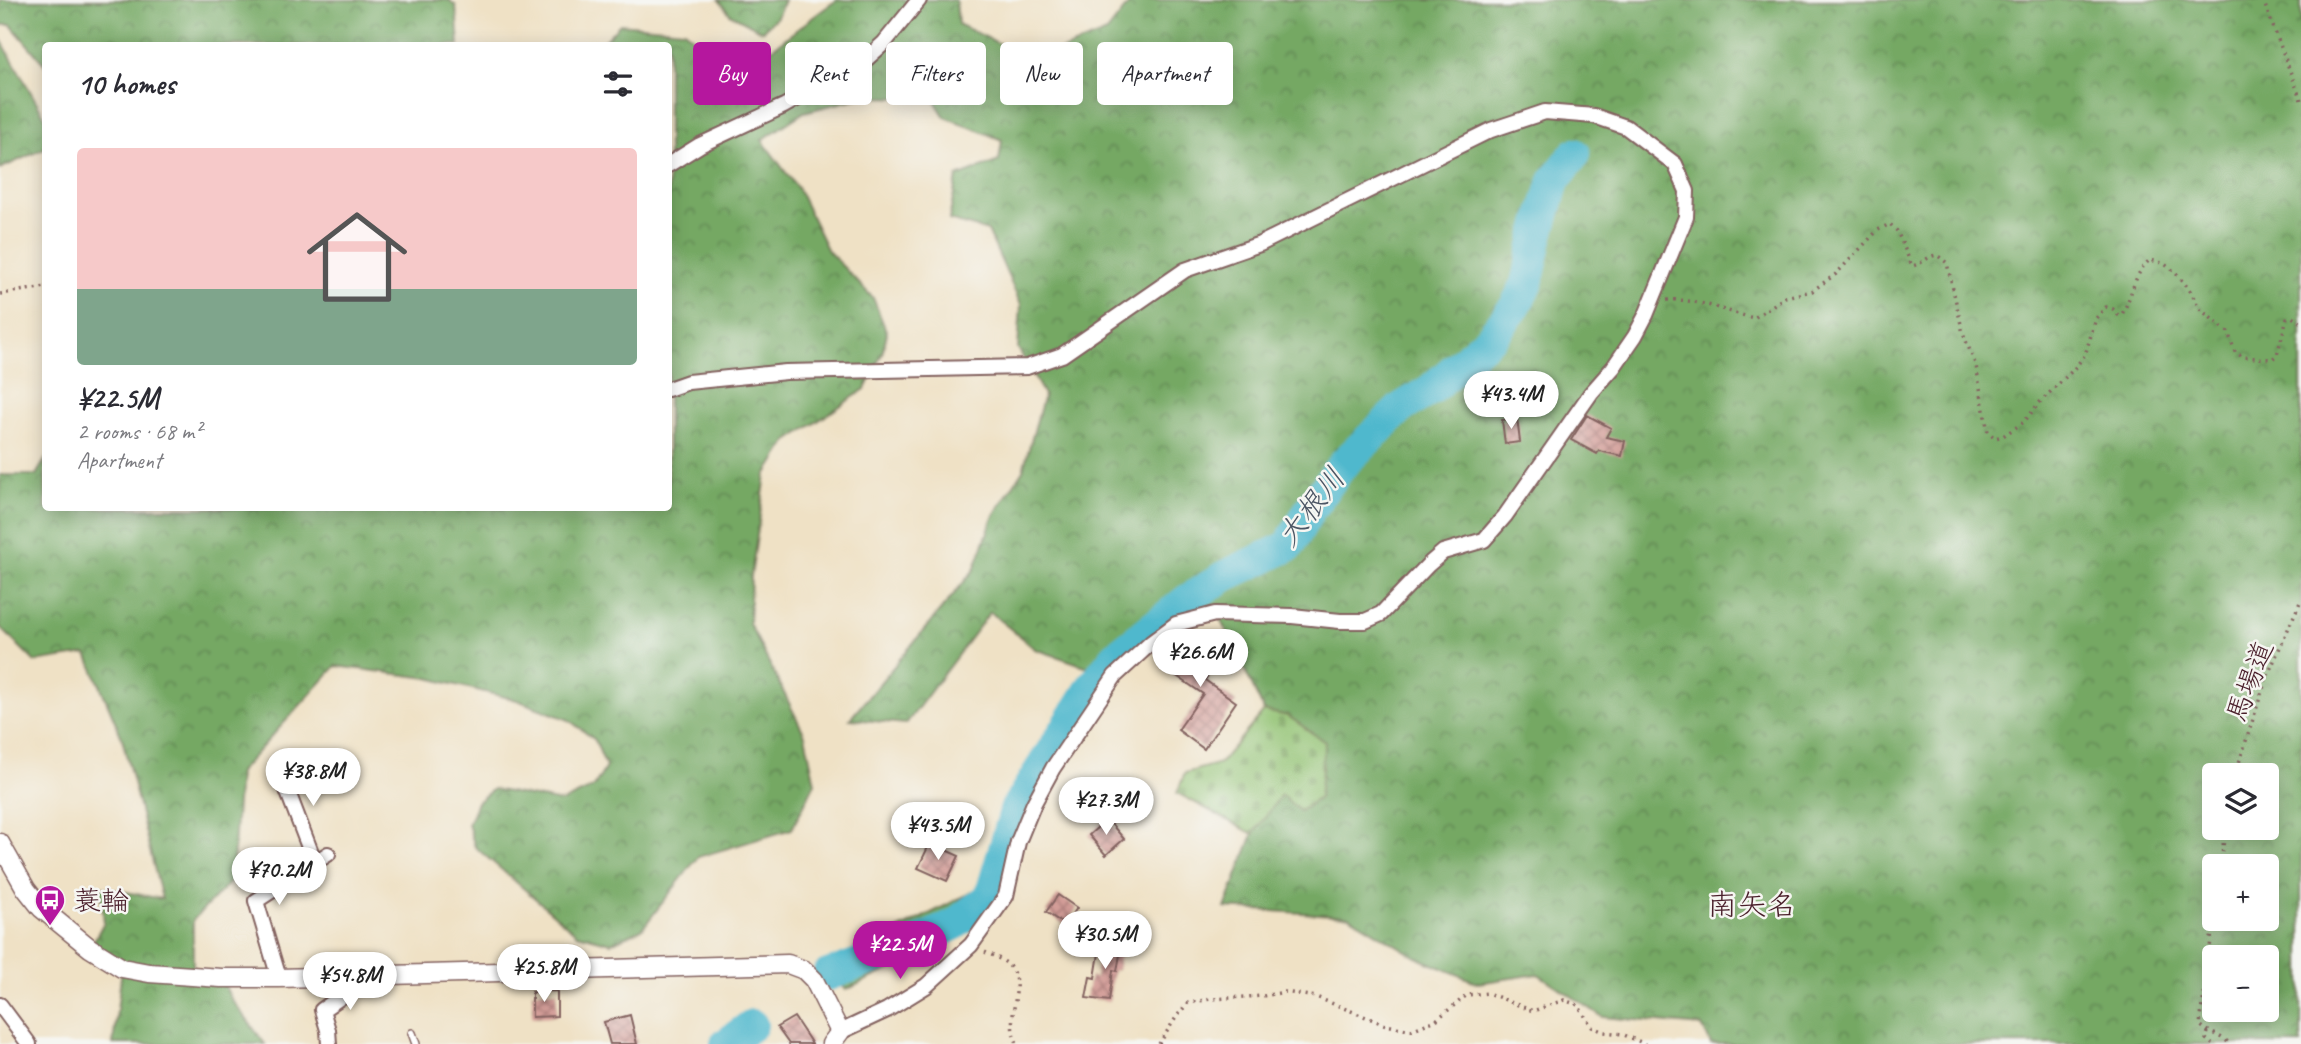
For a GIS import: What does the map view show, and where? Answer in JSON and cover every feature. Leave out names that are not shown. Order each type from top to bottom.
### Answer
[{"type":"street","points":[[672,162],[699,145],[785,106],[863,62],[884,43],[919,0]]},
{"type":"street","points":[[0,843],[26,889],[41,908],[90,948],[122,968],[149,973],[221,978],[279,978],[788,964],[804,970],[814,980],[836,1038],[926,986],[971,945],[1006,896],[1018,842],[1034,803],[1053,768],[1115,676],[1152,642],[1176,624],[1215,614],[1365,621],[1381,614],[1443,552],[1484,540],[1505,516],[1591,393],[1613,368],[1646,315],[1686,217],[1687,191],[1675,164],[1626,127],[1594,116],[1545,112],[1491,130],[1260,244],[1185,270],[1062,355],[1027,367],[786,372],[688,382],[672,388]]},
{"type":"street","points":[[278,766],[315,863]]},
{"type":"street","points":[[279,978],[256,901],[328,855]]},
{"type":"street","points":[[329,1044],[322,1010],[348,992],[360,976]]},
{"type":"street","points":[[0,1006],[29,1044]]},
{"type":"lane","points":[[412,1034],[416,1044]]},
{"type":"path","points":[[2263,0],[2301,100]]},
{"type":"path","points":[[1646,315],[1661,301],[1678,299],[1754,318],[1785,297],[1812,291],[1836,274],[1878,230],[1890,224],[1897,231],[1912,266],[1937,255],[1947,263],[1963,333],[1976,366],[1988,432],[1995,438],[2003,436],[2024,422],[2039,403],[2073,370],[2085,355],[2096,318],[2105,307],[2113,309],[2118,315],[2122,314],[2137,277],[2144,264],[2150,260],[2163,263],[2174,271],[2189,289],[2200,309],[2228,332],[2235,352],[2243,357],[2272,359],[2277,355],[2287,318],[2292,317],[2301,323]]},
{"type":"path","points":[[0,294],[42,288]]},
{"type":"path","name":"馬場道","points":[[2239,763],[2266,679],[2301,600]]},
{"type":"path","points":[[2212,931],[2200,1026],[2230,1044]]},
{"type":"path","points":[[971,945],[1009,965],[1017,980],[1013,1022],[1018,1044]]},
{"type":"path","points":[[1159,1044],[1188,1003],[1285,992],[1316,996],[1376,1021],[1411,1030],[1436,1020],[1467,995],[1488,993],[1533,1011],[1564,1000],[1578,1005],[1592,1027],[1604,1032],[1622,1034],[1644,1044]]},
{"type":"path","points":[[2208,1032],[2206,1039],[2212,1044]]},
{"type":"green space","points":[[0,0],[449,0],[456,6],[459,42],[42,42],[42,61],[11,25],[0,25]]},
{"type":"green space","points":[[719,0],[784,0],[777,17],[762,31],[730,14]]},
{"type":"green space","points":[[837,0],[956,0],[958,24],[1000,44],[1000,105],[1083,105],[1082,42],[1107,32],[1132,0],[2301,0],[2301,1044],[1711,1044],[1702,1026],[1603,1017],[1538,974],[1478,983],[1416,957],[1349,916],[1225,908],[1253,834],[1281,795],[1288,716],[1264,711],[1216,608],[1173,619],[1143,635],[1115,676],[1035,649],[990,612],[906,724],[850,719],[974,570],[994,515],[1023,470],[1044,395],[1018,348],[1021,305],[988,231],[949,220],[957,177],[999,161],[1002,140],[945,117],[937,105],[986,105],[986,42],[886,42],[886,97],[872,97],[872,42],[785,42],[785,105],[832,105],[804,112],[762,140],[798,189],[828,251],[873,298],[887,333],[882,354],[865,389],[787,442],[766,475],[751,576],[749,623],[805,735],[815,783],[792,829],[698,857],[642,929],[611,943],[577,934],[475,847],[468,824],[477,802],[493,789],[562,802],[594,787],[606,767],[595,740],[569,720],[517,700],[428,678],[336,666],[239,772],[232,880],[193,920],[193,975],[221,978],[230,997],[265,1044],[113,1044],[122,968],[90,948],[104,922],[100,887],[162,899],[122,738],[87,654],[35,662],[0,627],[0,475],[36,475],[42,465],[42,511],[672,511],[672,42],[603,42],[620,24],[684,30],[698,42],[693,42],[693,105],[771,105],[771,50]]},
{"type":"green space","points":[[0,38],[42,112],[42,149],[0,169]]},
{"type":"green space","points":[[1264,711],[1288,716],[1325,742],[1319,798],[1300,811],[1281,795],[1253,834],[1177,793],[1185,773],[1220,763]]},
{"type":"green space","points":[[1013,871],[993,915],[930,950],[846,990],[827,966]]},
{"type":"building","points":[[1587,415],[1611,428],[1606,437],[1625,441],[1622,456],[1599,451],[1597,454],[1571,440]]},
{"type":"building","points":[[1517,418],[1520,442],[1505,444],[1502,420]]},
{"type":"building","points":[[1186,632],[1222,657],[1205,680],[1236,702],[1204,749],[1178,730],[1203,694],[1162,666]]},
{"type":"building","points":[[1107,819],[1124,839],[1106,855],[1089,835]]},
{"type":"building","points":[[930,843],[959,856],[947,881],[918,868]]},
{"type":"building","points":[[1058,895],[1077,908],[1065,925],[1046,912]]},
{"type":"building","points":[[1101,941],[1122,944],[1117,971],[1113,970],[1109,1001],[1086,998],[1090,977],[1095,978]]},
{"type":"building","points":[[557,991],[557,1016],[532,1017],[532,992]]},
{"type":"building","points":[[630,1015],[637,1044],[610,1044],[604,1022]]},
{"type":"building","points":[[794,1017],[812,1044],[789,1044],[777,1027]]},
{"type":"waterway","name":"大根川","points":[[828,975],[916,943],[955,924],[990,897],[1016,808],[1093,685],[1116,656],[1187,600],[1227,575],[1289,546],[1310,509],[1343,464],[1401,408],[1430,390],[1491,337],[1514,308],[1527,284],[1554,181],[1575,154]]},
{"type":"waterway","name":"大根川","points":[[726,1044],[752,1025]]},
{"type":"place","name":"蓑輪","points":[[50,927]]},
{"type":"district","name":"南矢名","points":[[1752,905]]}]
